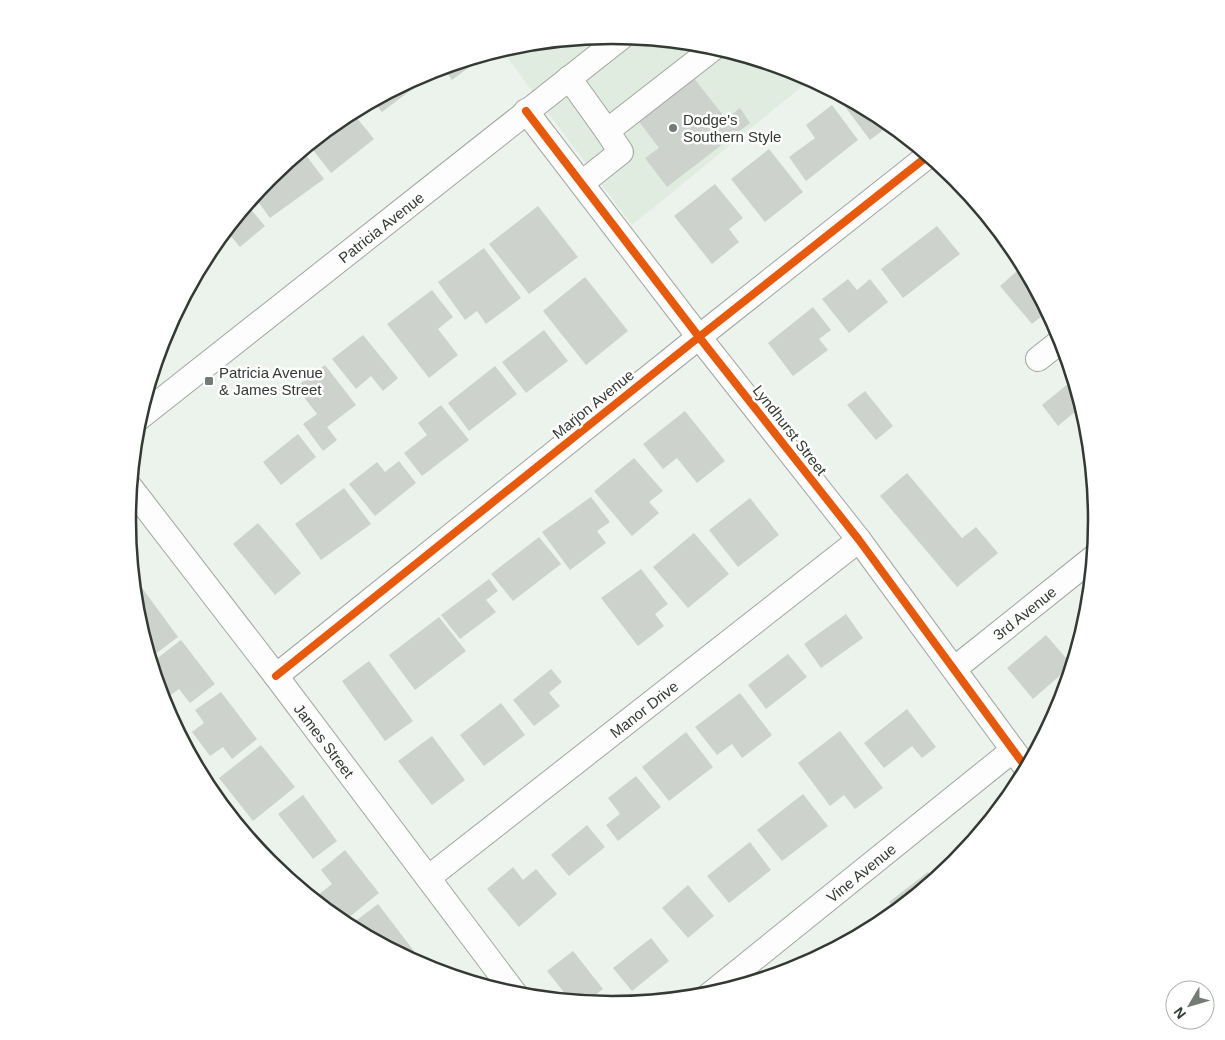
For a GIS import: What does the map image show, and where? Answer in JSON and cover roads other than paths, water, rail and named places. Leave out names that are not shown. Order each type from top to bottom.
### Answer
[{"type":"street","name":"Patricia Avenue","points":[[149,410],[613,44]]},
{"type":"street","points":[[607,131],[707,53]]},
{"type":"street","points":[[569,78],[621,152],[582,183]]},
{"type":"street","name":"Lyndhurst Street","points":[[526,111],[699,337],[859,540],[1020,760]]},
{"type":"street","name":"Marjon Avenue","points":[[276,676],[924,159]]},
{"type":"street","points":[[1038,359],[1055,346]]},
{"type":"street","name":"James Street","points":[[137,496],[276,676],[508,984]]},
{"type":"street","name":"Manor Drive","points":[[428,878],[859,540]]},
{"type":"street","name":"3rd Avenue","points":[[954,669],[1087,563]]},
{"type":"street","name":"Vine Avenue","points":[[726,982],[1020,760]]},
{"type":"place","name":"Dodge's Southern Style","points":[[673,128]]},
{"type":"place","name":"Patricia Avenue & James Street","points":[[209,381]]}]
